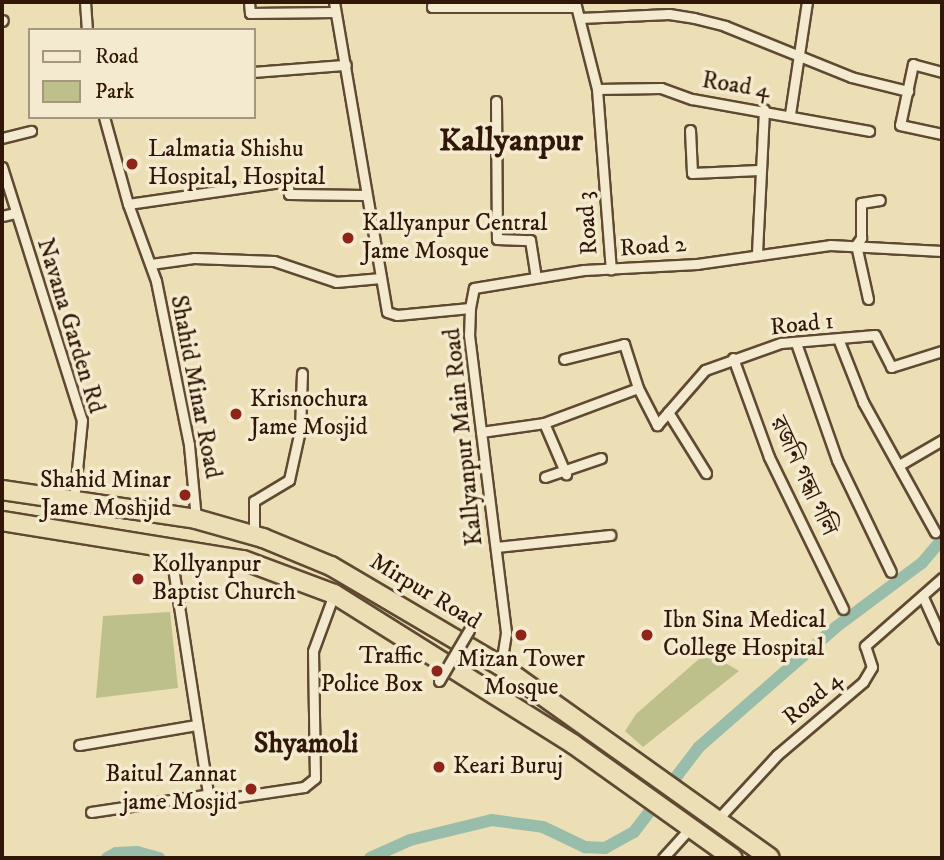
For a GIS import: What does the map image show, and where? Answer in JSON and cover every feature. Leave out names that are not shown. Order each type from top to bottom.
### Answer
[{"type":"highway","name":"Mirpur Road","points":[[2,490],[196,519],[302,552],[381,592],[501,666],[770,858]]},
{"type":"highway","name":"Mirpur Road","points":[[2,521],[243,560],[334,594],[432,652],[635,788],[733,858]]},
{"type":"street","points":[[85,2],[87,28]]},
{"type":"street","points":[[248,2],[250,13],[334,7]]},
{"type":"street","points":[[433,2],[432,7],[576,5],[597,89]]},
{"type":"street","points":[[790,114],[807,2]]},
{"type":"street","name":"Kallyanpur Main Road","points":[[334,7],[346,65],[364,195],[390,315],[470,308],[469,335],[506,633],[501,666]]},
{"type":"street","points":[[580,18],[669,14],[694,18],[851,77],[908,91]]},
{"type":"street","points":[[942,72],[913,64],[900,125],[942,134]]},
{"type":"street","points":[[256,72],[346,65]]},
{"type":"street","name":"Road 4","points":[[597,89],[661,88],[692,99],[764,109],[869,131]]},
{"type":"street","name":"Road 3","points":[[597,89],[611,270]]},
{"type":"street","points":[[496,101],[496,239],[530,240],[536,277]]},
{"type":"street","points":[[757,253],[764,109]]},
{"type":"street","name":"Shahid Minar Road","points":[[105,119],[128,205],[151,264],[189,444],[196,519]]},
{"type":"street","points":[[690,130],[692,173],[759,170]]},
{"type":"street","points":[[2,138],[31,131]]},
{"type":"street","name":"Navana Garden Rd","points":[[2,167],[82,420],[74,500]]},
{"type":"street","points":[[128,205],[287,181],[289,194],[364,195]]},
{"type":"street","points":[[868,299],[856,245],[861,238],[861,203],[880,200]]},
{"type":"street","points":[[2,216],[15,213]]},
{"type":"street","name":"Road 2","points":[[470,308],[474,288],[536,277],[697,264],[757,253],[856,245],[867,250],[942,251]]},
{"type":"street","name":"Shahid Minar Road","points":[[151,264],[194,258],[274,261],[337,282],[381,278]]},
{"type":"street","name":"Road 1","points":[[667,413],[705,370],[781,343],[839,341],[875,335],[891,366],[942,351]]},
{"type":"street","points":[[839,341],[863,402],[901,464],[935,532]]},
{"type":"street","points":[[796,343],[837,460],[891,572]]},
{"type":"street","points":[[564,359],[624,344],[638,388],[657,425],[667,413],[706,473]]},
{"type":"street","name":"রজনি গন্ধা গলি","points":[[733,358],[769,457],[843,609]]},
{"type":"street","points":[[254,535],[254,501],[289,480],[300,430],[302,373]]},
{"type":"street","points":[[481,432],[544,423],[638,388]]},
{"type":"street","points":[[544,423],[566,474]]},
{"type":"street","points":[[901,464],[942,440]]},
{"type":"street","points":[[545,477],[566,474],[601,458]]},
{"type":"street","points":[[496,547],[610,535]]},
{"type":"street","points":[[170,547],[205,795],[211,801],[304,787],[315,778],[313,651],[334,594]]},
{"type":"street","name":"Road 4","points":[[717,820],[777,755],[863,682],[872,667],[865,646],[942,578]]},
{"type":"street","points":[[923,597],[942,639]]},
{"type":"street","points":[[439,681],[469,630]]},
{"type":"street","points":[[79,745],[196,725]]},
{"type":"street","points":[[90,812],[205,795]]},
{"type":"street","points":[[663,858],[684,824]]},
{"type":"green space","points":[[170,612],[178,688],[96,698],[103,616]]},
{"type":"green space","points":[[707,652],[739,671],[643,747],[625,731],[636,714]]},
{"type":"waterway","points":[[370,858],[410,840],[492,820],[543,827],[585,847],[605,848],[634,832],[699,747],[836,627],[922,563],[942,539]]},
{"type":"waterway","points":[[107,858],[116,853],[137,852],[159,858]]},
{"type":"place","name":"Lalmatia Shishu Hospital, Hospital","points":[[132,164]]},
{"type":"place","name":"Kallyanpur Central Jame Mosque","points":[[348,238]]},
{"type":"place","name":"Krisnochura Jame Mosjid","points":[[236,414]]},
{"type":"place","name":"Shahid Minar Jame Moshjid","points":[[185,495]]},
{"type":"place","name":"Kollyanpur Baptist Church","points":[[138,579]]},
{"type":"place","name":"Mizan Tower Mosque","points":[[521,635]]},
{"type":"place","name":"Ibn Sina Medical College Hospital","points":[[647,635]]},
{"type":"place","name":"Traffic Police Box","points":[[437,671]]},
{"type":"place","name":"Keari Buruj","points":[[439,767]]},
{"type":"place","name":"Baitul Zannat jame Mosjid","points":[[251,789]]},
{"type":"district","name":"Kallyanpur","points":[[511,141]]},
{"type":"district","name":"Shyamoli","points":[[306,744]]}]
